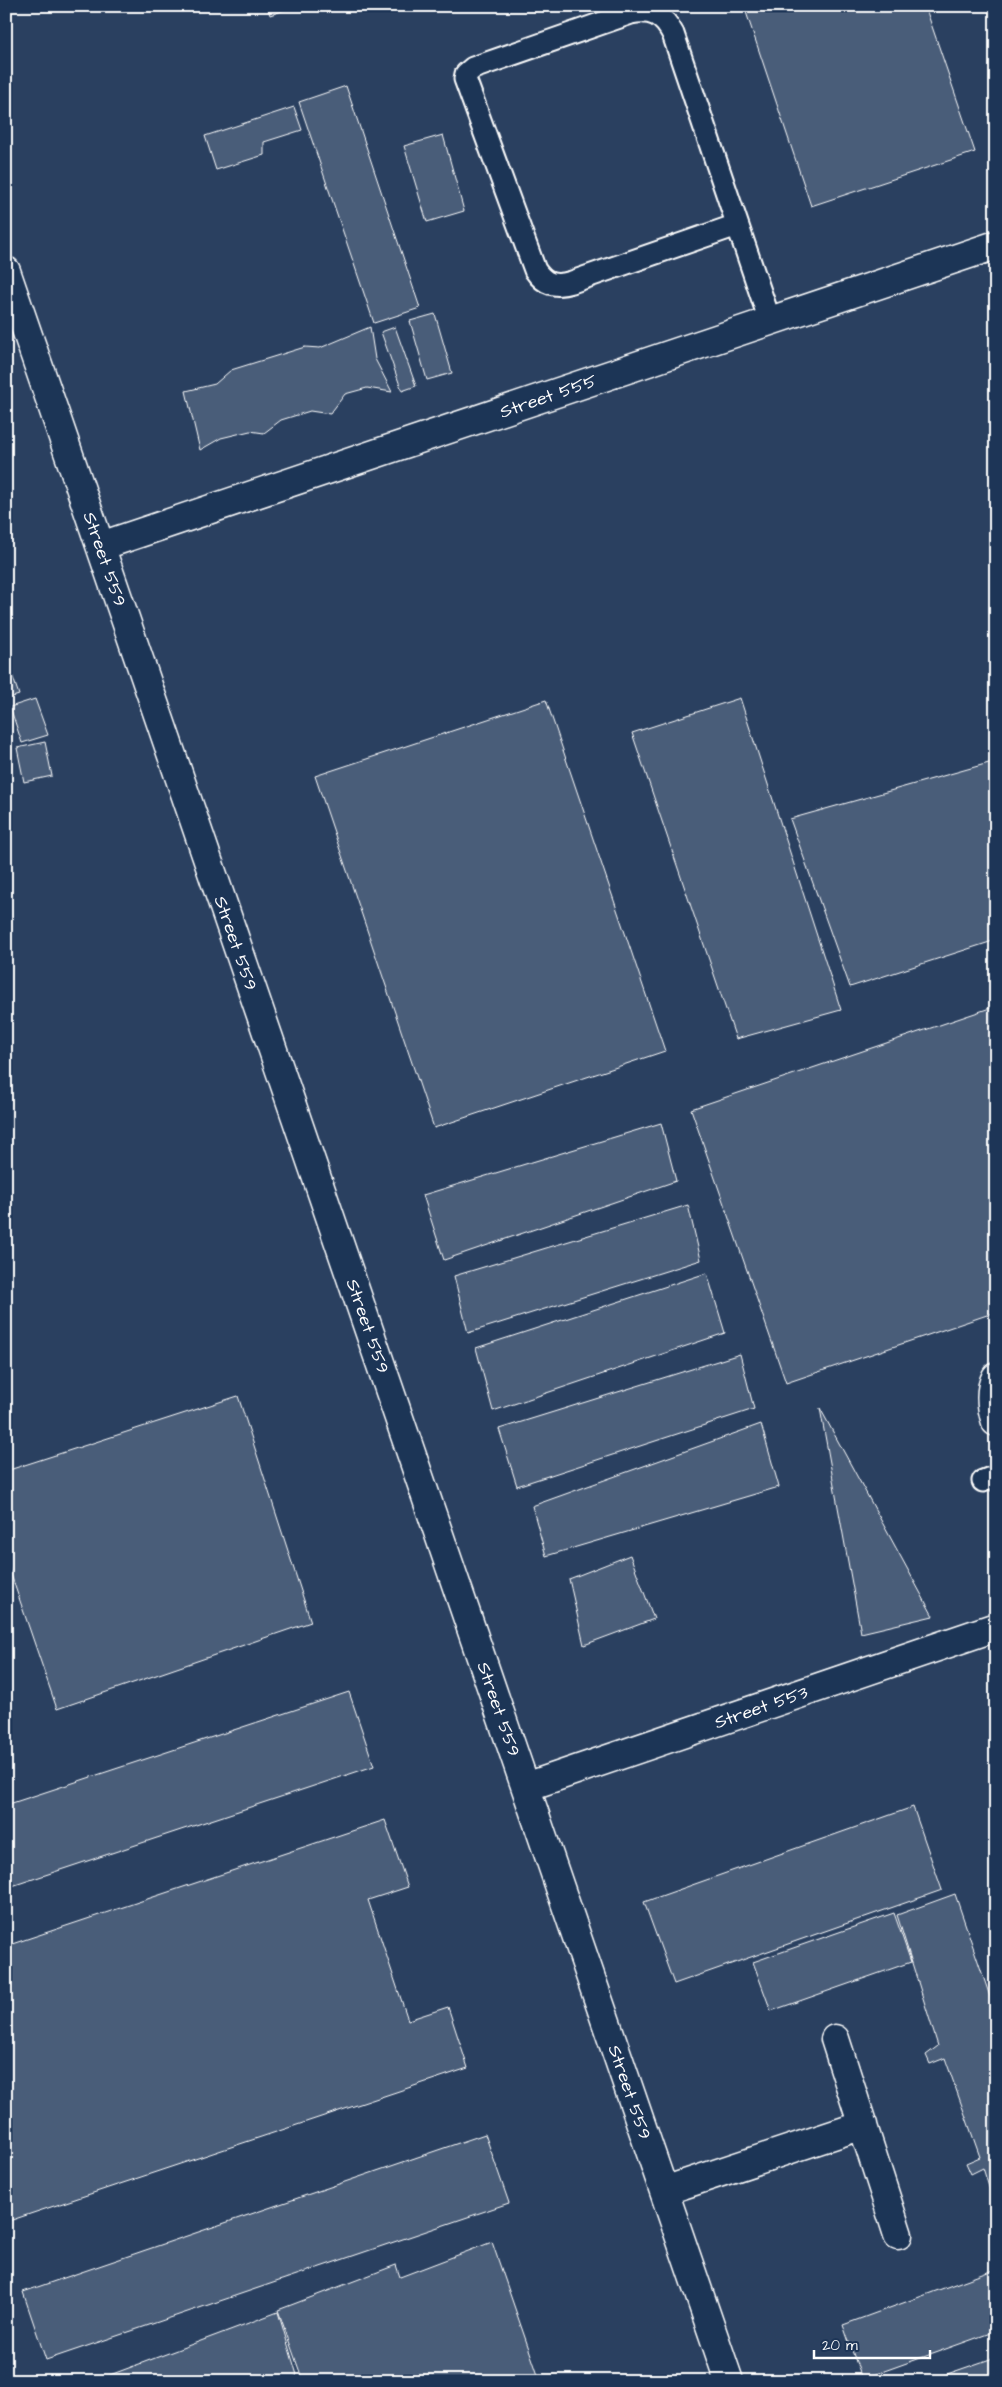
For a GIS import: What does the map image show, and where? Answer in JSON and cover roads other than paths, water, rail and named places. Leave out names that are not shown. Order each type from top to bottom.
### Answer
[{"type":"street","name":"Street 555","points":[[101,546],[996,246]]},
{"type":"street","name":"Street 559","points":[[6,271],[729,2381]]},
{"type":"street","points":[[996,1377],[991,1386],[992,1411],[996,1422]]},
{"type":"street","name":"Street 553","points":[[526,1788],[996,1626]]},
{"type":"street","points":[[835,2039],[898,2235]]},
{"type":"street","points":[[664,2191],[863,2125]]},
{"type":"lane","points":[[737,225],[572,282],[551,285],[541,279],[535,270],[466,82],[466,74],[473,68],[631,13],[643,10],[658,14],[667,22],[672,34],[770,321]]}]
